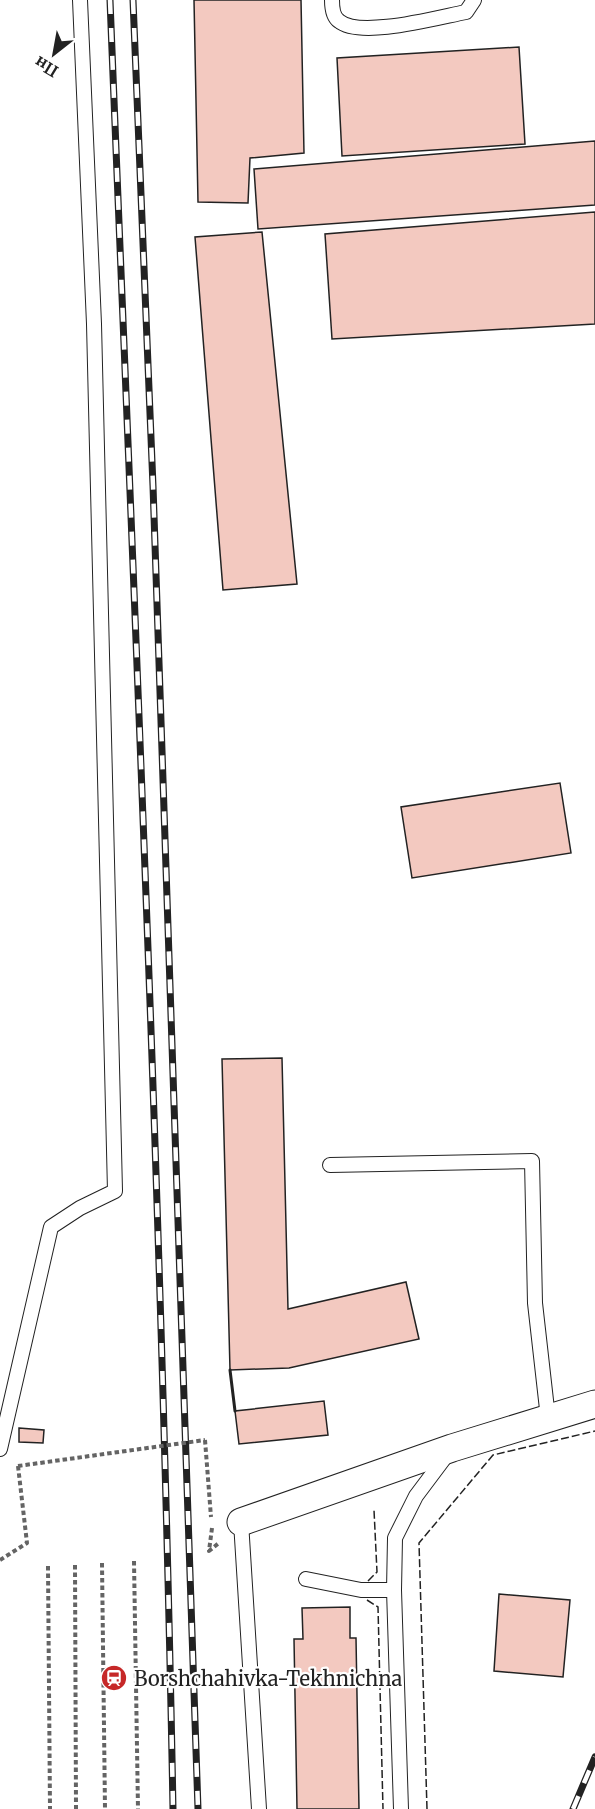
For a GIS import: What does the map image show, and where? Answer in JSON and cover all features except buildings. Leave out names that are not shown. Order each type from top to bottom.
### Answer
[{"type":"street","points":[[241,1522],[452,1448],[595,1404]]},
{"type":"lane","points":[[0,1449],[51,1227],[80,1208],[115,1191],[94,324],[80,0]]},
{"type":"lane","points":[[332,0],[332,9],[338,21],[352,28],[379,28],[466,12],[474,0]]},
{"type":"lane","points":[[330,1165],[532,1161],[536,1303],[548,1418]]},
{"type":"lane","points":[[401,1809],[394,1590],[395,1539],[416,1496],[452,1448]]},
{"type":"lane","points":[[241,1522],[259,1809]]},
{"type":"lane","points":[[306,1579],[361,1590],[394,1590]]},
{"type":"path","points":[[0,1560],[27,1544],[18,1466],[205,1440],[212,1531]]},
{"type":"path","points":[[134,1561],[138,1809]]},
{"type":"path","points":[[102,1563],[105,1809]]},
{"type":"path","points":[[75,1565],[76,1809]]},
{"type":"path","points":[[48,1566],[50,1809]]},
{"type":"railway","points":[[110,0],[155,1131],[173,1809]]},
{"type":"railway","points":[[133,0],[153,486],[198,1809]]},
{"type":"railway","points":[[573,1809],[595,1757]]},
{"type":"fence","points":[[427,1809],[419,1543],[493,1455],[595,1431]]},
{"type":"fence","points":[[368,1581],[377,1572],[374,1510]]},
{"type":"fence","points":[[367,1600],[378,1607],[383,1809]]},
{"type":"wall","points":[[230,1370],[235,1411]]},
{"type":"place","name":"Borshchahivka-Tekhnichna","points":[[114,1678]]}]
